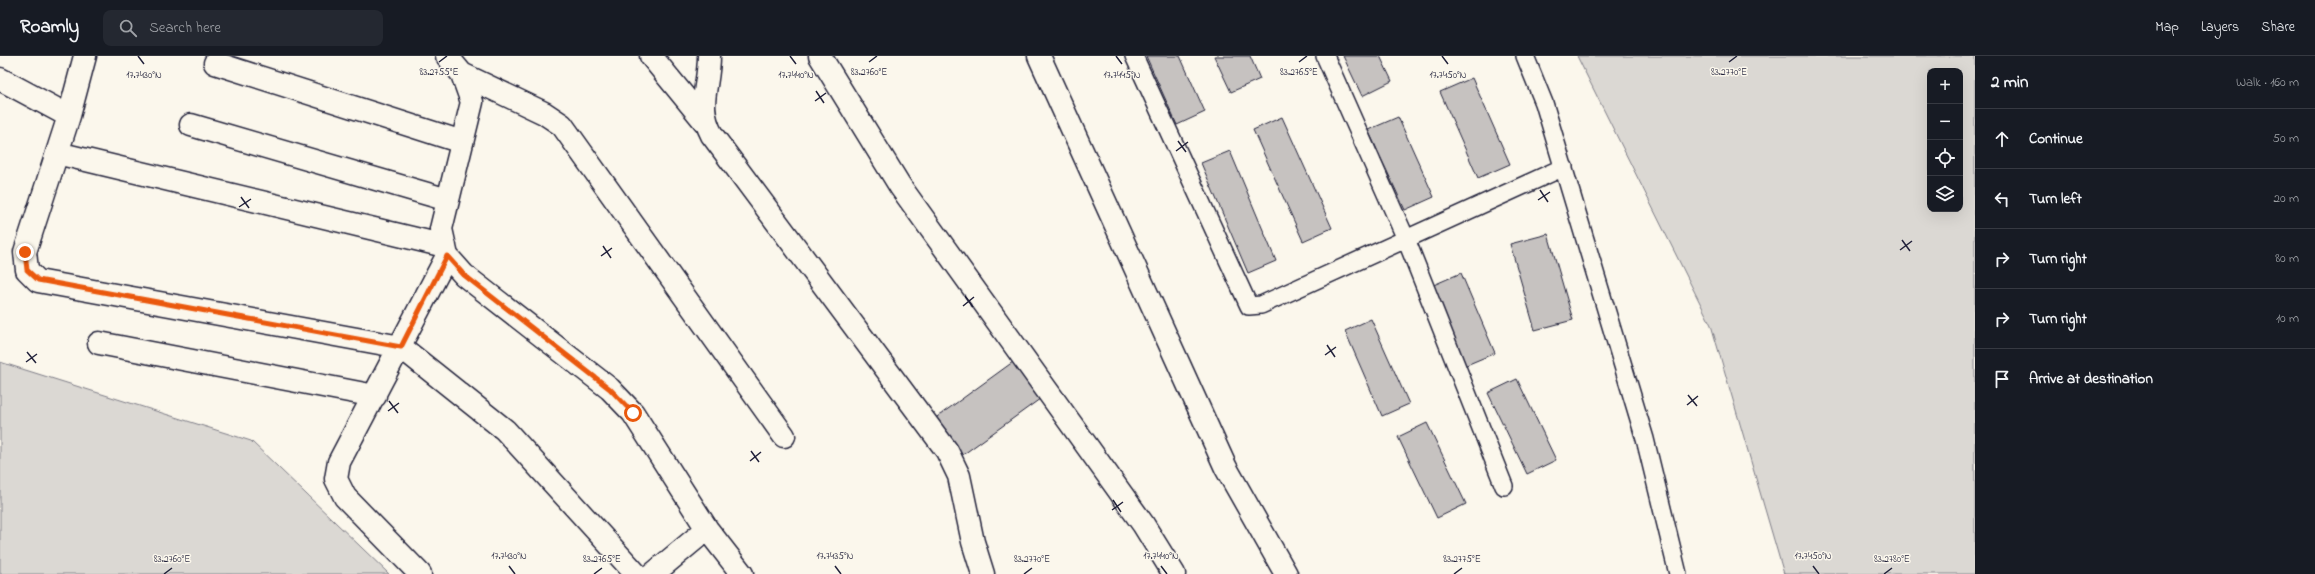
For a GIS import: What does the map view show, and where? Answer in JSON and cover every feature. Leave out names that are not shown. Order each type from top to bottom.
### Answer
[{"type":"street","points":[[85,56],[69,116],[25,252],[27,270],[38,280],[401,347],[505,430],[636,574]]},
{"type":"street","points":[[447,56],[462,74],[472,102],[442,229],[446,251],[464,275],[610,389],[633,413],[707,529],[742,574]]},
{"type":"street","points":[[651,56],[705,122],[712,135],[947,451],[960,476],[973,542],[983,574]]},
{"type":"street","points":[[705,122],[703,106],[709,56]]},
{"type":"street","points":[[820,56],[900,186],[1143,524],[1174,574]]},
{"type":"street","points":[[1039,56],[1226,468],[1286,574]]},
{"type":"street","points":[[215,63],[462,142]]},
{"type":"street","points":[[462,74],[544,113],[562,125],[784,436]]},
{"type":"street","points":[[0,79],[69,116]]},
{"type":"street","points":[[191,125],[448,200]]},
{"type":"street","points":[[57,153],[446,251]]},
{"type":"street","points":[[420,574],[345,497],[336,479],[339,462],[401,347],[446,251]]},
{"type":"street","points":[[99,343],[375,396]]},
{"type":"street","points":[[653,574],[707,529]]},
{"type":"lane","points":[[1134,56],[1249,306],[1261,305],[1564,167]]},
{"type":"lane","points":[[1325,56],[1406,239],[1504,486]]},
{"type":"lane","points":[[1525,56],[1544,103],[1645,439],[1678,574]]},
{"type":"shaded area","points":[[1577,56],[1975,56],[1975,574],[1784,574],[1711,325]]},
{"type":"shaded area","points":[[0,362],[251,441],[389,574],[0,574]]},
{"type":"building","points":[[1146,56],[1180,56],[1205,112],[1177,125]]},
{"type":"building","points":[[1214,56],[1250,56],[1260,79],[1231,92]]},
{"type":"building","points":[[1343,56],[1380,56],[1392,81],[1362,96]]},
{"type":"building","points":[[1472,78],[1510,164],[1478,178],[1440,92]]},
{"type":"building","points":[[1282,117],[1332,228],[1303,241],[1253,130]]},
{"type":"building","points":[[1398,117],[1434,197],[1405,210],[1368,130]]},
{"type":"building","points":[[1230,151],[1276,261],[1248,273],[1201,163]]},
{"type":"building","points":[[1548,234],[1573,320],[1535,330],[1510,244]]},
{"type":"building","points":[[1461,273],[1495,353],[1464,366],[1429,287]]},
{"type":"building","points":[[1371,319],[1409,404],[1382,416],[1345,331]]},
{"type":"building","points":[[1017,359],[1044,396],[957,459],[930,422]]},
{"type":"building","points":[[1517,379],[1556,460],[1527,474],[1488,393]]},
{"type":"building","points":[[1427,423],[1466,504],[1437,518],[1398,437]]},
{"type":"route","points":[[25,252],[27,270],[38,280],[401,347],[447,256],[464,275],[610,389],[633,413]]}]
